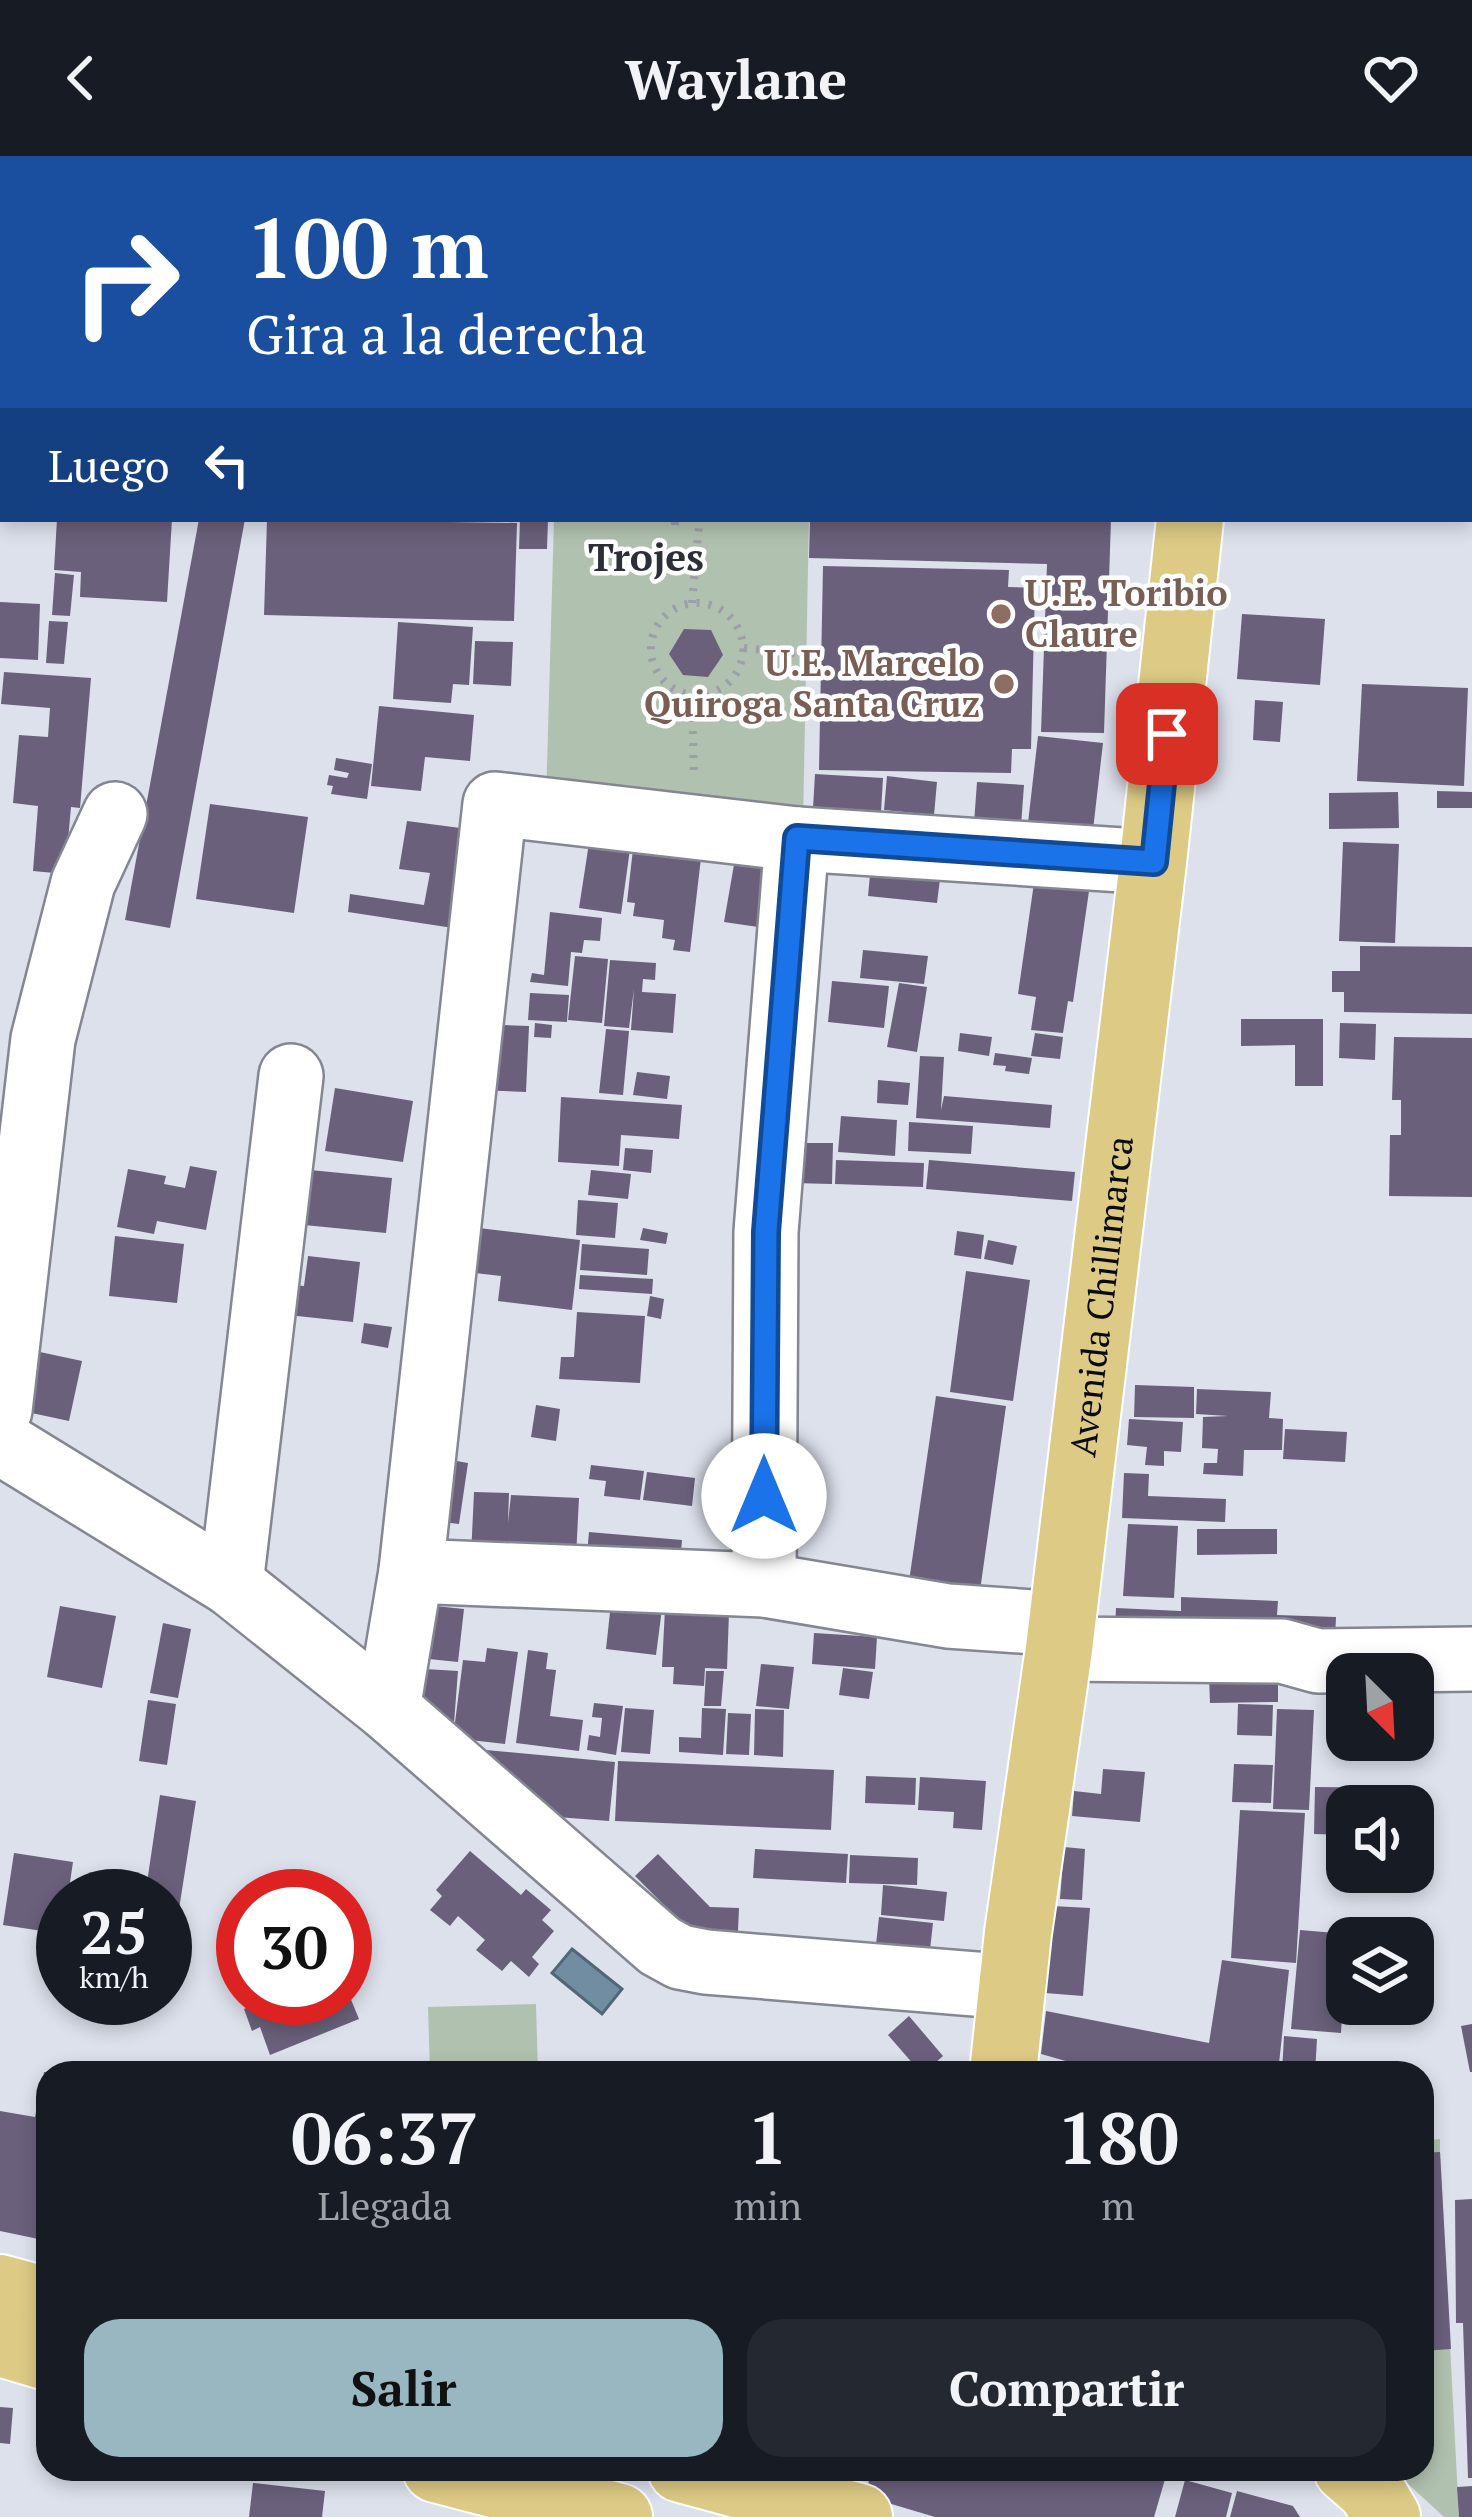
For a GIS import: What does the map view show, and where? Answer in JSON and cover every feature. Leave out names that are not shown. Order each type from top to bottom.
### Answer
[{"type":"main road","name":"Avenida Chillimarca","points":[[1004,2061],[1061,1636],[1190,522]]},
{"type":"main road","points":[[0,2288],[36,2298]]},
{"type":"main road","points":[[0,2343],[36,2353]]},
{"type":"main road","points":[[482,2481],[619,2517]]},
{"type":"main road","points":[[726,2481],[859,2517]]},
{"type":"main road","points":[[1361,2481],[1388,2517]]},
{"type":"street","points":[[388,1709],[411,1570],[495,804],[797,838],[1154,862]]},
{"type":"street","points":[[0,1410],[43,1039],[83,883],[115,814]]},
{"type":"street","points":[[764,1585],[766,1232],[797,838]]},
{"type":"street","points":[[231,1584],[291,1076]]},
{"type":"street","points":[[0,1442],[231,1584],[388,1709],[660,1946],[680,1957],[1012,1987]]},
{"type":"street","points":[[411,1570],[764,1585],[1061,1636],[1282,1651],[1318,1660],[1472,1660]]},
{"type":"path","points":[[692,603],[699,525]]},
{"type":"path","points":[[692,603],[707,603],[734,619],[744,648],[734,677],[707,694],[677,691],[656,670],[652,657],[656,627],[677,607],[692,603]]},
{"type":"path","points":[[744,648],[800,654]]},
{"type":"path","points":[[692,694],[694,778]]},
{"type":"green space","points":[[554,522],[809,522],[803,822],[546,802]]},
{"type":"green space","points":[[536,2004],[538,2061],[430,2061],[428,2007]]},
{"type":"green space","points":[[1440,2139],[1459,2517],[1444,2517],[1405,2481],[1434,2481],[1434,2140]]},
{"type":"water","points":[[572,1949],[622,1989],[602,2014],[552,1973]]},
{"type":"building","points":[[57,522],[172,522],[167,602],[80,597],[81,572],[54,570]]},
{"type":"building","points":[[198,522],[244,522],[170,928],[125,920]]},
{"type":"building","points":[[267,522],[517,523],[514,621],[264,615]]},
{"type":"building","points":[[520,522],[548,522],[547,549],[519,549]]},
{"type":"building","points":[[810,522],[1111,522],[1104,733],[1041,732],[1047,564],[809,558]]},
{"type":"building","points":[[823,566],[1009,570],[1008,587],[1035,588],[1031,749],[1012,749],[1011,773],[819,770]]},
{"type":"building","points":[[55,573],[74,575],[70,616],[52,615]]},
{"type":"building","points":[[0,602],[40,604],[38,660],[0,658]]},
{"type":"building","points":[[1242,614],[1325,619],[1320,685],[1237,679]]},
{"type":"building","points":[[49,621],[68,622],[64,664],[46,663]]},
{"type":"building","points":[[398,622],[473,627],[469,685],[453,684],[451,703],[393,699]]},
{"type":"building","points":[[684,629],[711,630],[723,655],[708,677],[683,675],[669,654]]},
{"type":"building","points":[[475,641],[513,642],[511,686],[473,684]]},
{"type":"building","points":[[4,672],[91,678],[80,808],[71,807],[65,874],[33,871],[38,806],[13,803],[19,735],[48,737],[50,708],[1,704]]},
{"type":"building","points":[[1362,684],[1468,688],[1464,786],[1357,781]]},
{"type":"building","points":[[1255,700],[1283,702],[1280,742],[1253,740]]},
{"type":"building","points":[[379,706],[474,715],[470,761],[425,757],[421,791],[371,786]]},
{"type":"building","points":[[1038,736],[1103,743],[1093,830],[1028,823]]},
{"type":"building","points":[[336,758],[372,764],[367,799],[331,794],[329,775],[347,778],[349,773],[334,770]]},
{"type":"building","points":[[815,774],[883,778],[881,812],[813,808]]},
{"type":"building","points":[[887,776],[937,782],[934,815],[884,810]]},
{"type":"building","points":[[977,782],[1024,785],[1021,826],[974,823]]},
{"type":"building","points":[[1437,791],[1472,792],[1472,808],[1437,808]]},
{"type":"building","points":[[1398,792],[1399,828],[1329,829],[1329,793]]},
{"type":"building","points":[[210,804],[308,817],[294,913],[196,899]]},
{"type":"building","points":[[407,821],[468,829],[453,928],[348,912],[350,894],[424,905],[430,873],[399,869]]},
{"type":"building","points":[[1343,842],[1399,844],[1395,943],[1339,941]]},
{"type":"building","points":[[589,843],[630,849],[621,914],[579,908]]},
{"type":"building","points":[[633,849],[701,858],[690,952],[673,950],[675,940],[662,938],[664,920],[633,916],[635,903],[627,902]]},
{"type":"building","points":[[735,859],[769,865],[758,927],[724,922]]},
{"type":"building","points":[[871,864],[941,871],[937,903],[868,896]]},
{"type":"building","points":[[1034,883],[1089,891],[1073,1002],[1068,1001],[1063,1033],[1031,1030],[1036,997],[1018,994]]},
{"type":"building","points":[[550,912],[602,918],[600,941],[584,940],[582,953],[571,952],[568,986],[530,982],[532,973],[544,975]]},
{"type":"building","points":[[1360,946],[1472,947],[1472,1014],[1344,1012],[1344,992],[1332,992],[1332,971],[1360,971]]},
{"type":"building","points":[[863,950],[928,956],[924,984],[860,978]]},
{"type":"building","points":[[575,956],[608,959],[602,1023],[568,1020]]},
{"type":"building","points":[[610,960],[656,963],[655,980],[643,979],[642,992],[676,994],[673,1033],[631,1030],[634,989],[629,1028],[604,1026]]},
{"type":"building","points":[[832,981],[889,986],[884,1028],[828,1022]]},
{"type":"building","points":[[899,983],[927,987],[917,1052],[887,1047]]},
{"type":"building","points":[[530,993],[569,995],[567,1022],[528,1020]]},
{"type":"building","points":[[1241,1019],[1323,1019],[1323,1086],[1295,1086],[1295,1045],[1241,1046]]},
{"type":"building","points":[[535,1023],[552,1025],[551,1038],[534,1037]]},
{"type":"building","points":[[1340,1023],[1376,1024],[1375,1060],[1339,1058]]},
{"type":"building","points":[[478,1024],[529,1026],[526,1092],[475,1090]]},
{"type":"building","points":[[606,1029],[629,1031],[623,1095],[599,1093]]},
{"type":"building","points":[[960,1033],[992,1037],[989,1056],[958,1051]]},
{"type":"building","points":[[1035,1033],[1063,1037],[1060,1059],[1031,1056]]},
{"type":"building","points":[[1394,1037],[1472,1038],[1472,1197],[1389,1196],[1390,1135],[1401,1135],[1401,1100],[1392,1100]]},
{"type":"building","points":[[995,1053],[1032,1058],[1029,1074],[993,1065]]},
{"type":"building","points":[[920,1056],[944,1057],[941,1110],[944,1096],[1052,1105],[1050,1128],[916,1118]]},
{"type":"building","points":[[637,1072],[670,1076],[667,1099],[633,1095]]},
{"type":"building","points":[[878,1080],[910,1083],[908,1105],[877,1103]]},
{"type":"building","points":[[335,1088],[413,1101],[403,1162],[325,1151]]},
{"type":"building","points":[[561,1097],[682,1105],[679,1139],[621,1135],[619,1166],[558,1162]]},
{"type":"building","points":[[841,1116],[897,1120],[895,1156],[838,1152]]},
{"type":"building","points":[[909,1122],[973,1126],[971,1154],[908,1151]]},
{"type":"building","points":[[795,1143],[833,1143],[832,1184],[793,1183]]},
{"type":"building","points":[[625,1148],[653,1150],[651,1173],[623,1170]]},
{"type":"building","points":[[836,1160],[924,1163],[923,1187],[835,1184]]},
{"type":"building","points":[[929,1160],[1075,1172],[1072,1201],[926,1189]]},
{"type":"building","points":[[190,1166],[217,1171],[206,1230],[157,1221],[154,1234],[117,1227],[128,1169],[166,1176],[164,1184],[185,1188]]},
{"type":"building","points":[[300,1169],[392,1178],[386,1233],[294,1224]]},
{"type":"building","points":[[591,1170],[631,1174],[628,1199],[588,1195]]},
{"type":"building","points":[[578,1200],[618,1203],[615,1238],[576,1235]]},
{"type":"building","points":[[454,1225],[580,1240],[572,1310],[498,1301],[501,1276],[449,1270]]},
{"type":"building","points":[[643,1228],[668,1233],[666,1244],[640,1240]]},
{"type":"building","points":[[957,1231],[984,1235],[981,1259],[954,1255]]},
{"type":"building","points":[[115,1236],[184,1244],[177,1303],[109,1296]]},
{"type":"building","points":[[988,1240],[1017,1246],[1013,1265],[984,1259]]},
{"type":"building","points":[[582,1244],[649,1249],[647,1275],[580,1270]]},
{"type":"building","points":[[308,1256],[360,1262],[353,1322],[288,1315],[292,1285],[304,1286]]},
{"type":"building","points":[[966,1271],[1030,1280],[1013,1401],[950,1392]]},
{"type":"building","points":[[580,1275],[653,1279],[652,1294],[579,1289]]},
{"type":"building","points":[[650,1296],[664,1299],[661,1319],[647,1316]]},
{"type":"building","points":[[577,1312],[645,1316],[640,1383],[559,1379],[561,1357],[574,1357]]},
{"type":"building","points":[[364,1323],[392,1327],[388,1348],[361,1343]]},
{"type":"building","points":[[40,1352],[82,1361],[69,1421],[27,1412]]},
{"type":"building","points":[[1135,1385],[1194,1387],[1194,1418],[1134,1417]]},
{"type":"building","points":[[1197,1389],[1271,1392],[1269,1418],[1283,1419],[1282,1450],[1244,1450],[1243,1476],[1203,1474],[1204,1463],[1217,1463],[1218,1449],[1202,1448],[1203,1417],[1228,1416],[1196,1414]]},
{"type":"building","points":[[936,1396],[1006,1406],[978,1605],[907,1595]]},
{"type":"building","points":[[536,1405],[560,1409],[556,1441],[531,1437]]},
{"type":"building","points":[[1129,1419],[1183,1422],[1181,1452],[1164,1451],[1164,1466],[1145,1465],[1147,1447],[1127,1445]]},
{"type":"building","points":[[1285,1429],[1347,1432],[1345,1462],[1283,1459]]},
{"type":"building","points":[[434,1457],[468,1463],[459,1524],[425,1520]]},
{"type":"building","points":[[591,1465],[644,1471],[640,1500],[604,1496],[606,1481],[589,1479]]},
{"type":"building","points":[[647,1472],[695,1478],[692,1506],[643,1500]]},
{"type":"building","points":[[1124,1473],[1149,1474],[1148,1496],[1226,1499],[1225,1522],[1122,1518]]},
{"type":"building","points":[[474,1492],[509,1493],[508,1523],[511,1495],[579,1498],[576,1557],[471,1556]]},
{"type":"building","points":[[1128,1524],[1178,1526],[1174,1598],[1123,1596]]},
{"type":"building","points":[[1197,1529],[1277,1529],[1277,1554],[1197,1555]]},
{"type":"building","points":[[589,1532],[682,1540],[679,1574],[586,1565]]},
{"type":"building","points":[[1181,1597],[1278,1601],[1277,1615],[1336,1617],[1335,1639],[1115,1630],[1116,1608],[1181,1611]]},
{"type":"building","points":[[611,1603],[662,1609],[656,1655],[606,1649]]},
{"type":"building","points":[[60,1606],[116,1616],[102,1688],[47,1677]]},
{"type":"building","points":[[435,1606],[464,1609],[458,1662],[429,1659]]},
{"type":"building","points":[[665,1609],[729,1612],[727,1669],[705,1668],[704,1686],[673,1684],[674,1667],[662,1667]]},
{"type":"building","points":[[163,1623],[191,1629],[178,1698],[150,1693]]},
{"type":"building","points":[[814,1633],[877,1637],[875,1669],[812,1664]]},
{"type":"building","points":[[487,1648],[518,1652],[505,1744],[453,1738],[463,1660],[485,1662]]},
{"type":"building","points":[[528,1650],[548,1653],[546,1669],[556,1670],[550,1716],[583,1720],[579,1751],[516,1743]]},
{"type":"building","points":[[761,1664],[794,1667],[789,1709],[756,1706]]},
{"type":"building","points":[[843,1668],[873,1672],[869,1699],[839,1695]]},
{"type":"building","points":[[425,1669],[458,1671],[454,1723],[422,1721]]},
{"type":"building","points":[[706,1671],[724,1671],[721,1706],[704,1706]]},
{"type":"building","points":[[1278,1673],[1278,1702],[1210,1703],[1209,1676]]},
{"type":"building","points":[[148,1700],[176,1704],[167,1765],[139,1761]]},
{"type":"building","points":[[594,1703],[623,1706],[616,1755],[587,1750],[589,1735],[600,1737],[602,1718],[592,1717]]},
{"type":"building","points":[[1238,1704],[1273,1705],[1272,1736],[1237,1735]]},
{"type":"building","points":[[625,1708],[654,1710],[650,1754],[621,1752]]},
{"type":"building","points":[[702,1708],[726,1709],[723,1755],[679,1752],[679,1737],[701,1738]]},
{"type":"building","points":[[755,1709],[784,1710],[783,1757],[754,1755]]},
{"type":"building","points":[[1277,1709],[1314,1710],[1309,1810],[1273,1809]]},
{"type":"building","points":[[728,1713],[751,1714],[749,1755],[726,1754]]},
{"type":"building","points":[[454,1747],[615,1762],[609,1821],[531,1815]]},
{"type":"building","points":[[618,1761],[834,1770],[831,1830],[615,1821]]},
{"type":"building","points":[[1234,1764],[1273,1765],[1271,1803],[1232,1802]]},
{"type":"building","points":[[1103,1769],[1145,1772],[1140,1822],[1072,1816],[1074,1791],[1101,1794]]},
{"type":"building","points":[[866,1776],[916,1778],[915,1805],[865,1803]]},
{"type":"building","points":[[920,1777],[986,1781],[982,1830],[953,1828],[954,1812],[918,1810]]},
{"type":"building","points":[[1315,1787],[1326,1787],[1326,1834],[1314,1834]]},
{"type":"building","points":[[160,1795],[196,1801],[185,1869],[149,1869]]},
{"type":"building","points":[[1240,1810],[1305,1813],[1296,1963],[1231,1958]]},
{"type":"building","points":[[1064,1847],[1085,1849],[1082,1900],[1060,1899]]},
{"type":"building","points":[[755,1849],[848,1854],[846,1883],[753,1878]]},
{"type":"building","points":[[470,1851],[521,1895],[526,1889],[551,1910],[542,1920],[554,1931],[532,1957],[539,1964],[529,1977],[511,1961],[502,1971],[476,1950],[485,1940],[458,1916],[450,1926],[430,1910],[442,1896],[436,1890]]},
{"type":"building","points":[[14,1853],[73,1862],[72,1869],[36,1869],[36,1930],[3,1925]]},
{"type":"building","points":[[658,1854],[710,1907],[739,1908],[738,1931],[689,1930],[635,1876]]},
{"type":"building","points":[[850,1855],[918,1858],[917,1885],[849,1883]]},
{"type":"building","points":[[883,1885],[947,1892],[944,1921],[881,1915]]},
{"type":"building","points":[[1052,1906],[1090,1908],[1083,1996],[1045,1993]]},
{"type":"building","points":[[879,1917],[933,1923],[929,1959],[875,1954]]},
{"type":"building","points":[[1300,1930],[1326,1932],[1326,2025],[1341,2025],[1341,2033],[1291,2029]]},
{"type":"building","points":[[1222,1960],[1289,1970],[1279,2061],[1066,2061],[1041,2054],[1046,2011],[1209,2043]]},
{"type":"building","points":[[909,2016],[943,2056],[937,2061],[911,2061],[888,2035]]},
{"type":"building","points":[[1472,2024],[1472,2072],[1470,2072],[1461,2026]]},
{"type":"building","points":[[250,2025],[344,2025],[270,2055],[260,2027],[252,2031]]},
{"type":"building","points":[[1284,2036],[1317,2039],[1316,2061],[1283,2061]]},
{"type":"building","points":[[0,2111],[35,2117],[36,2112],[36,2238],[0,2231]]},
{"type":"building","points":[[1434,2152],[1440,2152],[1451,2349],[1434,2350]]},
{"type":"building","points":[[1472,2199],[1472,2478],[1468,2478],[1463,2323],[1456,2323],[1455,2200]]},
{"type":"building","points":[[0,2407],[13,2408],[10,2444],[0,2443]]},
{"type":"building","points":[[869,2481],[1164,2481],[1154,2517],[935,2517],[868,2497]]},
{"type":"building","points":[[1185,2481],[1232,2493],[1226,2517],[1175,2517]]},
{"type":"building","points":[[253,2483],[325,2491],[322,2517],[249,2517]]},
{"type":"building","points":[[1472,2486],[1472,2517],[1459,2517],[1457,2487]]},
{"type":"building","points":[[1237,2491],[1293,2506],[1300,2517],[1230,2517]]},
{"type":"place","name":"U.E. Toribio Claure","points":[[1001,614]]},
{"type":"place","name":"U.E. Marcelo Quiroga Santa Cruz","points":[[1004,684]]},
{"type":"district","name":"Trojes","points":[[646,557]]},
{"type":"route","points":[[764,1496],[766,1232],[797,838],[1154,862],[1167,734]]}]
